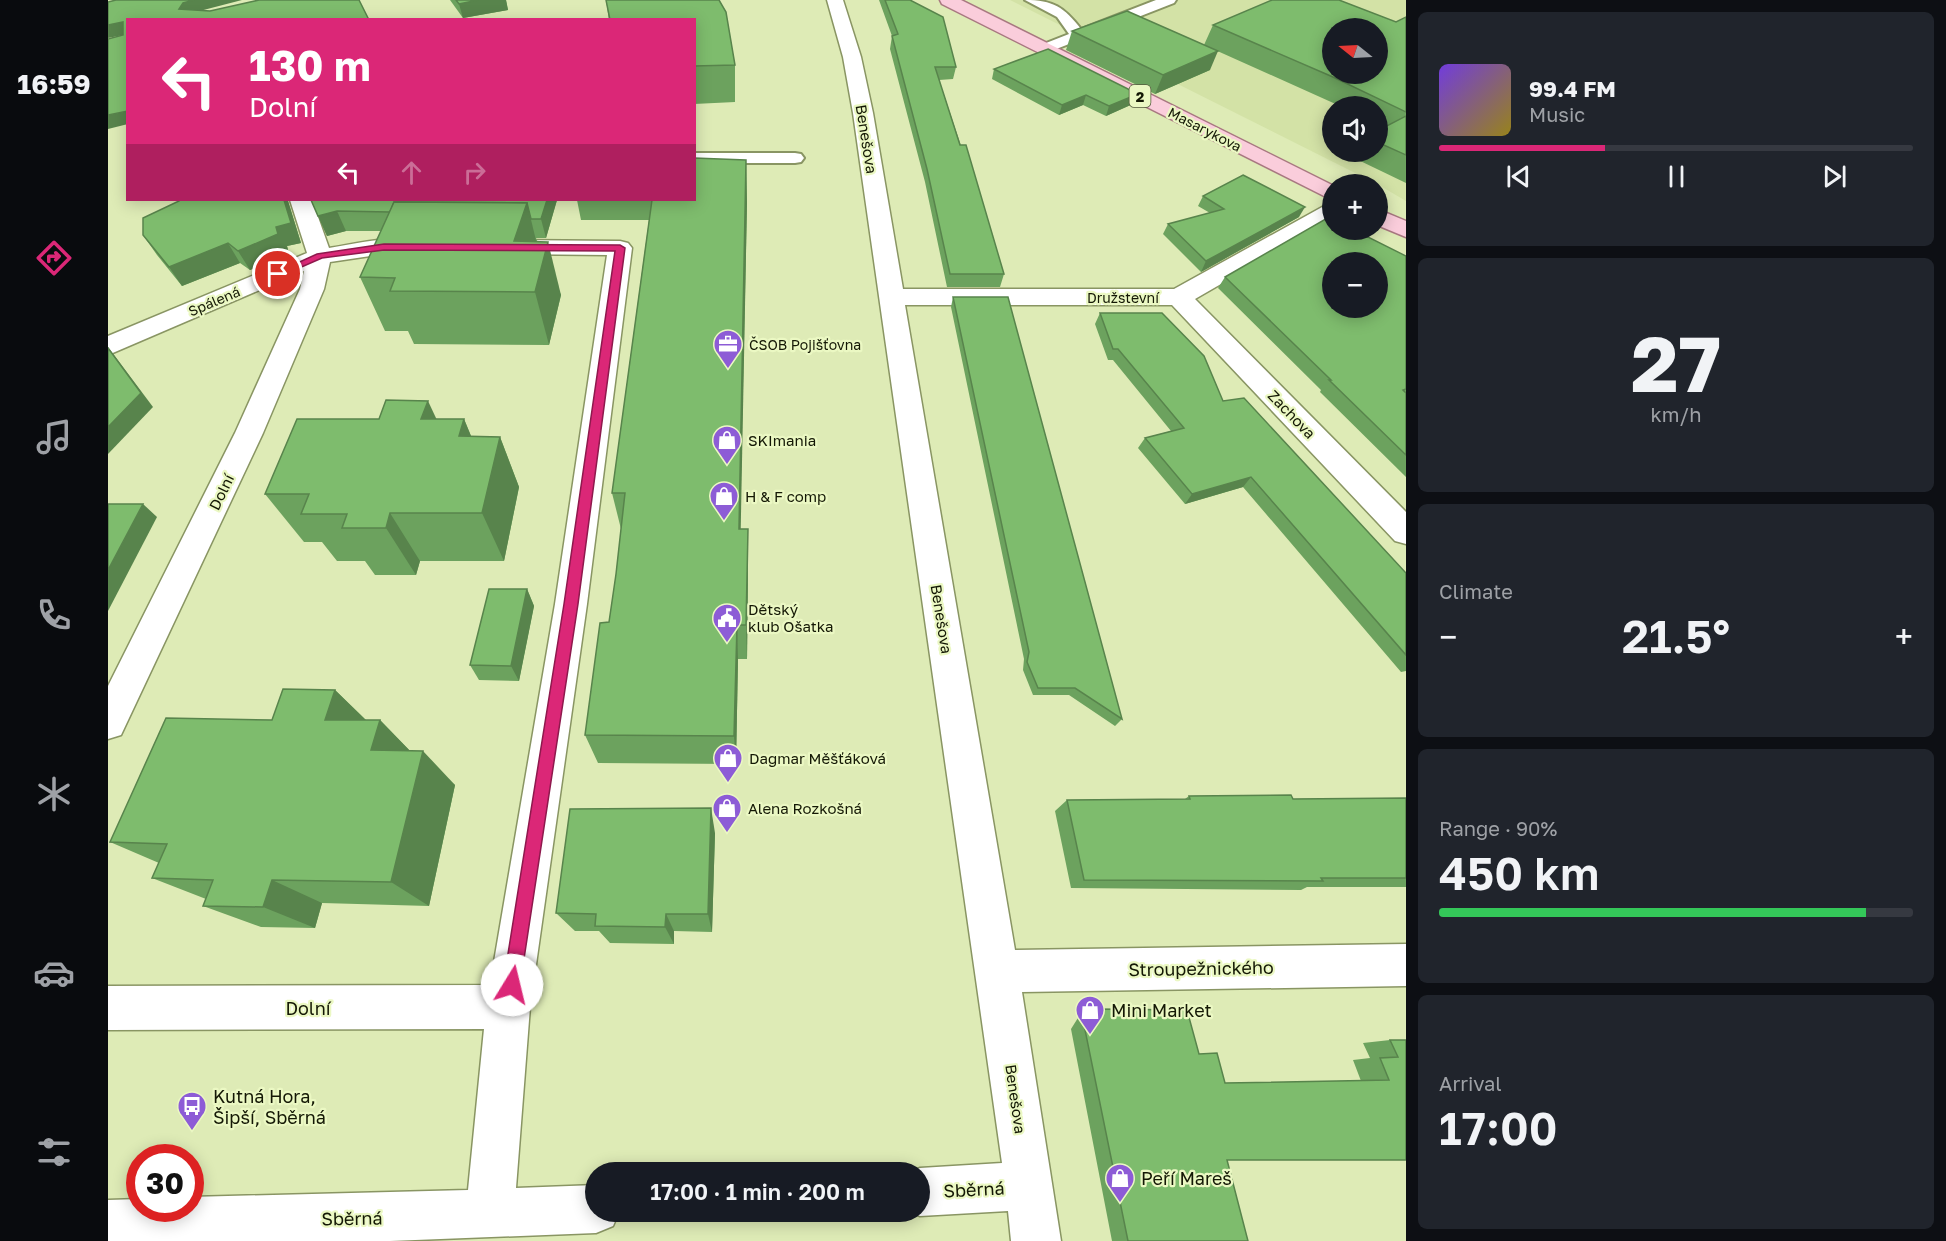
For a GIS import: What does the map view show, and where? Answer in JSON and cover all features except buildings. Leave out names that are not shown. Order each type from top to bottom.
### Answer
[{"type":"main road","name":"Masarykova","points":[[949,0],[1322,188]]},
{"type":"main road","points":[[1388,221],[1406,230]]},
{"type":"street","name":"Benešova","points":[[835,0],[852,57],[863,113],[997,971],[1036,1241]]},
{"type":"street","points":[[301,201],[320,256],[384,247],[440,247]]},
{"type":"street","name":"Družstevní","points":[[892,297],[1179,297],[1322,217]]},
{"type":"street","points":[[485,248],[620,248],[571,604],[508,1007],[490,1214]]},
{"type":"street","name":"Spálená","points":[[108,346],[320,256]]},
{"type":"street","name":"Dolní","points":[[108,723],[249,434],[312,289],[320,256]]},
{"type":"street","name":"Zachova","points":[[1179,297],[1406,532]]},
{"type":"street","name":"Stroupežnického","points":[[997,971],[1406,965]]},
{"type":"street","name":"Dolní","points":[[108,1008],[508,1007]]},
{"type":"street","name":"Sběrná","points":[[930,1191],[1028,1186]]},
{"type":"street","name":"Sběrná","points":[[108,1224],[585,1210]]},
{"type":"lane","points":[[1032,0],[1062,14],[1078,35]]},
{"type":"lane","points":[[1046,48],[1169,0]]},
{"type":"lane","points":[[696,158],[795,158]]},
{"type":"shaded area","points":[[1010,0],[1406,0],[1406,201],[1388,190],[1388,174],[1357,174],[1333,162],[1388,162],[1388,96],[1322,96],[1322,156]]},
{"type":"place","name":"ČSOB Pojišťovna","points":[[728,370]]},
{"type":"place","name":"SKImania","points":[[727,466]]},
{"type":"place","name":"H & F comp","points":[[724,522]]},
{"type":"place","name":"Dětský klub Ošatka","points":[[727,644]]},
{"type":"place","name":"Dagmar Měšťáková","points":[[728,784]]},
{"type":"place","name":"Alena Rozkošná","points":[[727,834]]},
{"type":"place","name":"Mini Market","points":[[1090,1036]]},
{"type":"place","name":"Kutná Hora, Šipší, Sběrná","points":[[192,1132]]},
{"type":"place","name":"Peří Mareš","points":[[1120,1204]]},
{"type":"route","points":[[278,274],[320,256],[384,247],[620,248],[571,604],[512,985]]}]
